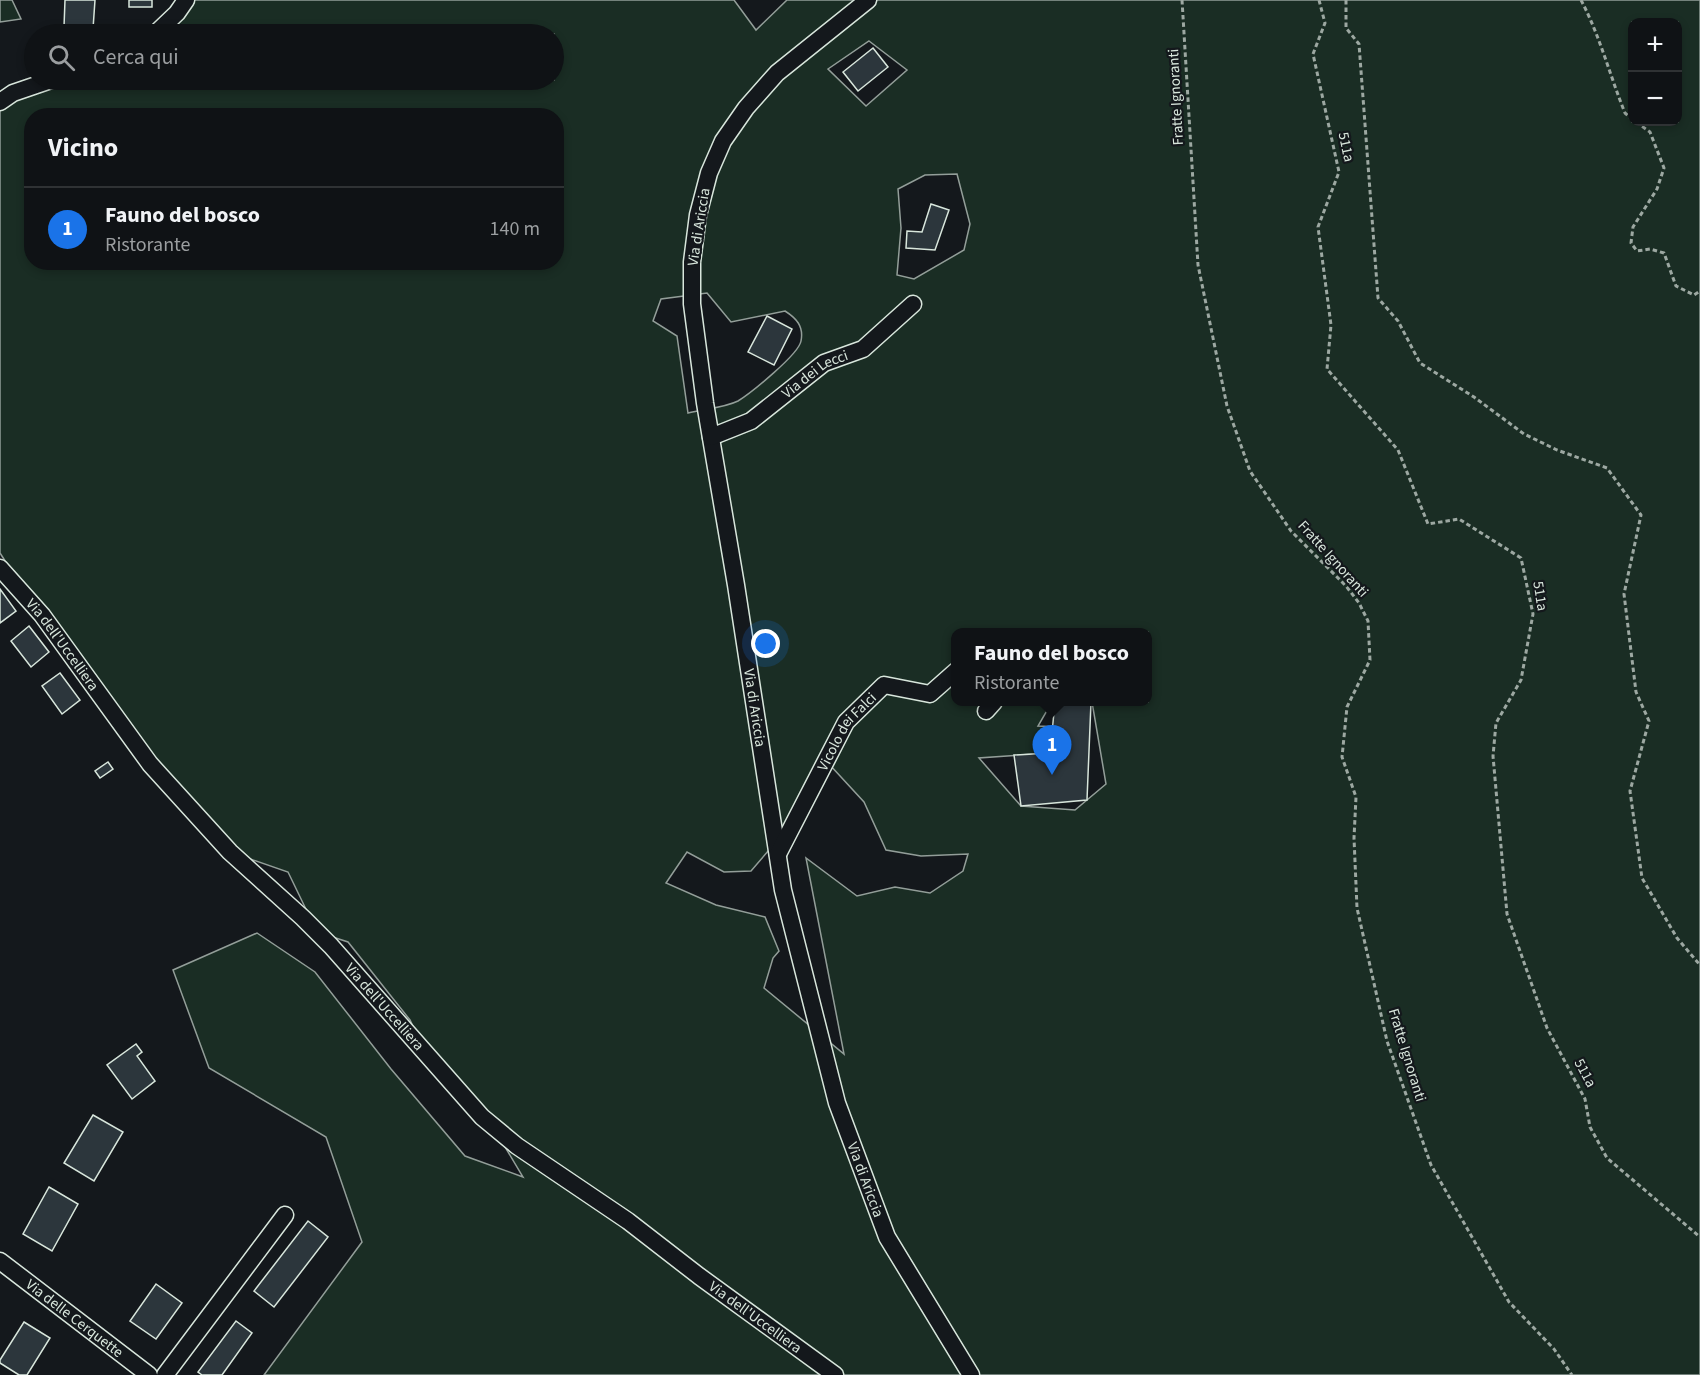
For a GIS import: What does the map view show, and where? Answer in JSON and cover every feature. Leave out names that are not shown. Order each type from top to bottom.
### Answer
[{"type":"street","points":[[168,24],[186,0]]},
{"type":"street","name":"Via di Ariccia","points":[[868,0],[805,49],[765,85],[729,131],[717,151],[709,173],[696,231],[692,262],[692,292],[696,343],[783,890],[837,1103],[887,1238],[971,1375]]},
{"type":"street","points":[[1,96],[24,89]]},
{"type":"street","name":"Via dei Lecci","points":[[711,437],[751,421],[824,363],[863,349],[913,304]]},
{"type":"street","name":"Via dell'Uccelliera","points":[[0,568],[42,615],[150,764],[230,852],[332,946],[482,1117],[517,1146],[619,1214],[699,1276],[835,1375]]},
{"type":"street","name":"Vicolo dei Falci","points":[[778,854],[846,722],[884,685],[930,694],[951,675]]},
{"type":"street","points":[[165,1375],[285,1215]]},
{"type":"street","name":"Via delle Cerquette","points":[[0,1261],[149,1375]]},
{"type":"path","name":"Fratte Ignoranti","points":[[1182,0],[1198,265],[1227,406],[1250,471],[1291,531],[1346,586],[1359,603],[1368,621],[1370,660],[1347,707],[1342,757],[1356,797],[1354,838],[1357,908],[1387,1041],[1431,1164],[1509,1302],[1554,1349],[1572,1375]]},
{"type":"path","name":"511a","points":[[1319,0],[1325,23],[1313,54],[1339,172],[1318,227],[1331,324],[1327,369],[1398,450],[1428,524],[1459,519],[1521,558],[1533,614],[1521,680],[1496,723],[1492,756],[1507,914],[1547,1028],[1585,1099],[1590,1127],[1607,1158],[1700,1237]]},
{"type":"path","points":[[1346,0],[1347,28],[1359,44],[1378,298],[1398,321],[1420,363],[1474,397],[1524,434],[1557,450],[1607,468],[1641,515],[1624,594],[1636,692],[1649,721],[1630,791],[1642,878],[1677,938],[1700,965]]},
{"type":"path","points":[[1581,0],[1593,23],[1625,113],[1628,115]]},
{"type":"path","points":[[1642,126],[1650,132],[1664,168],[1657,189],[1634,227],[1631,243],[1637,251],[1650,249],[1664,253],[1676,286],[1694,295],[1700,291]]},
{"type":"green space","points":[[0,0],[12,0],[21,19],[0,22]]},
{"type":"green space","points":[[186,0],[734,0],[756,30],[787,0],[1700,0],[1700,1375],[264,1375],[362,1242],[326,1137],[209,1068],[173,970],[257,933],[315,972],[391,1069],[465,1156],[523,1177],[480,1105],[425,1053],[410,1020],[348,942],[317,932],[288,872],[230,852],[30,600],[0,553],[0,102],[28,90],[564,90],[564,24],[164,24]],"holes":[[[869,41],[907,70],[866,106],[828,69]],[[957,174],[970,224],[964,250],[914,279],[897,275],[901,228],[898,189],[925,175]],[[707,293],[731,322],[785,311],[798,323],[802,336],[798,347],[784,364],[738,401],[688,413],[677,336],[653,321],[661,299]],[[951,628],[1152,628],[1152,706],[1093,706],[1106,784],[1075,810],[1021,806],[979,758],[1077,751],[1062,727],[1038,726],[1050,706],[951,706]],[[829,764],[864,802],[886,850],[921,856],[968,854],[963,871],[930,893],[895,887],[857,896],[806,858],[844,1054],[764,988],[773,958],[779,951],[765,917],[716,905],[666,883],[687,852],[724,872],[751,871],[804,809]]]},
{"type":"building","points":[[65,0],[95,0],[93,24],[64,24]]},
{"type":"building","points":[[129,0],[152,0],[152,7],[129,7]]},
{"type":"building","points":[[873,48],[888,67],[858,91],[843,72]]},
{"type":"building","points":[[931,204],[949,210],[935,250],[906,248],[907,231],[922,232]]},
{"type":"building","points":[[767,316],[792,329],[774,365],[748,352]]},
{"type":"building","points":[[0,589],[16,611],[0,623]]},
{"type":"building","points":[[29,626],[49,652],[31,667],[11,641]]},
{"type":"building","points":[[60,673],[80,700],[62,714],[42,686]]},
{"type":"building","points":[[1055,706],[1091,706],[1087,800],[1021,806],[1014,755],[1050,753]]},
{"type":"building","points":[[108,762],[113,769],[100,778],[95,771]]},
{"type":"building","points":[[136,1044],[142,1052],[137,1056],[155,1081],[132,1099],[107,1065]]},
{"type":"building","points":[[93,1115],[123,1132],[94,1181],[64,1163]]},
{"type":"building","points":[[49,1187],[78,1204],[52,1251],[23,1234]]},
{"type":"building","points":[[308,1221],[328,1237],[274,1307],[254,1291]]},
{"type":"building","points":[[156,1284],[182,1303],[156,1339],[130,1321]]},
{"type":"building","points":[[236,1321],[252,1333],[222,1375],[202,1375],[198,1372]]},
{"type":"building","points":[[24,1322],[50,1338],[27,1375],[19,1375],[0,1363],[0,1360]]},
{"type":"place","name":"Fauno del bosco","points":[[1052,775]]}]
